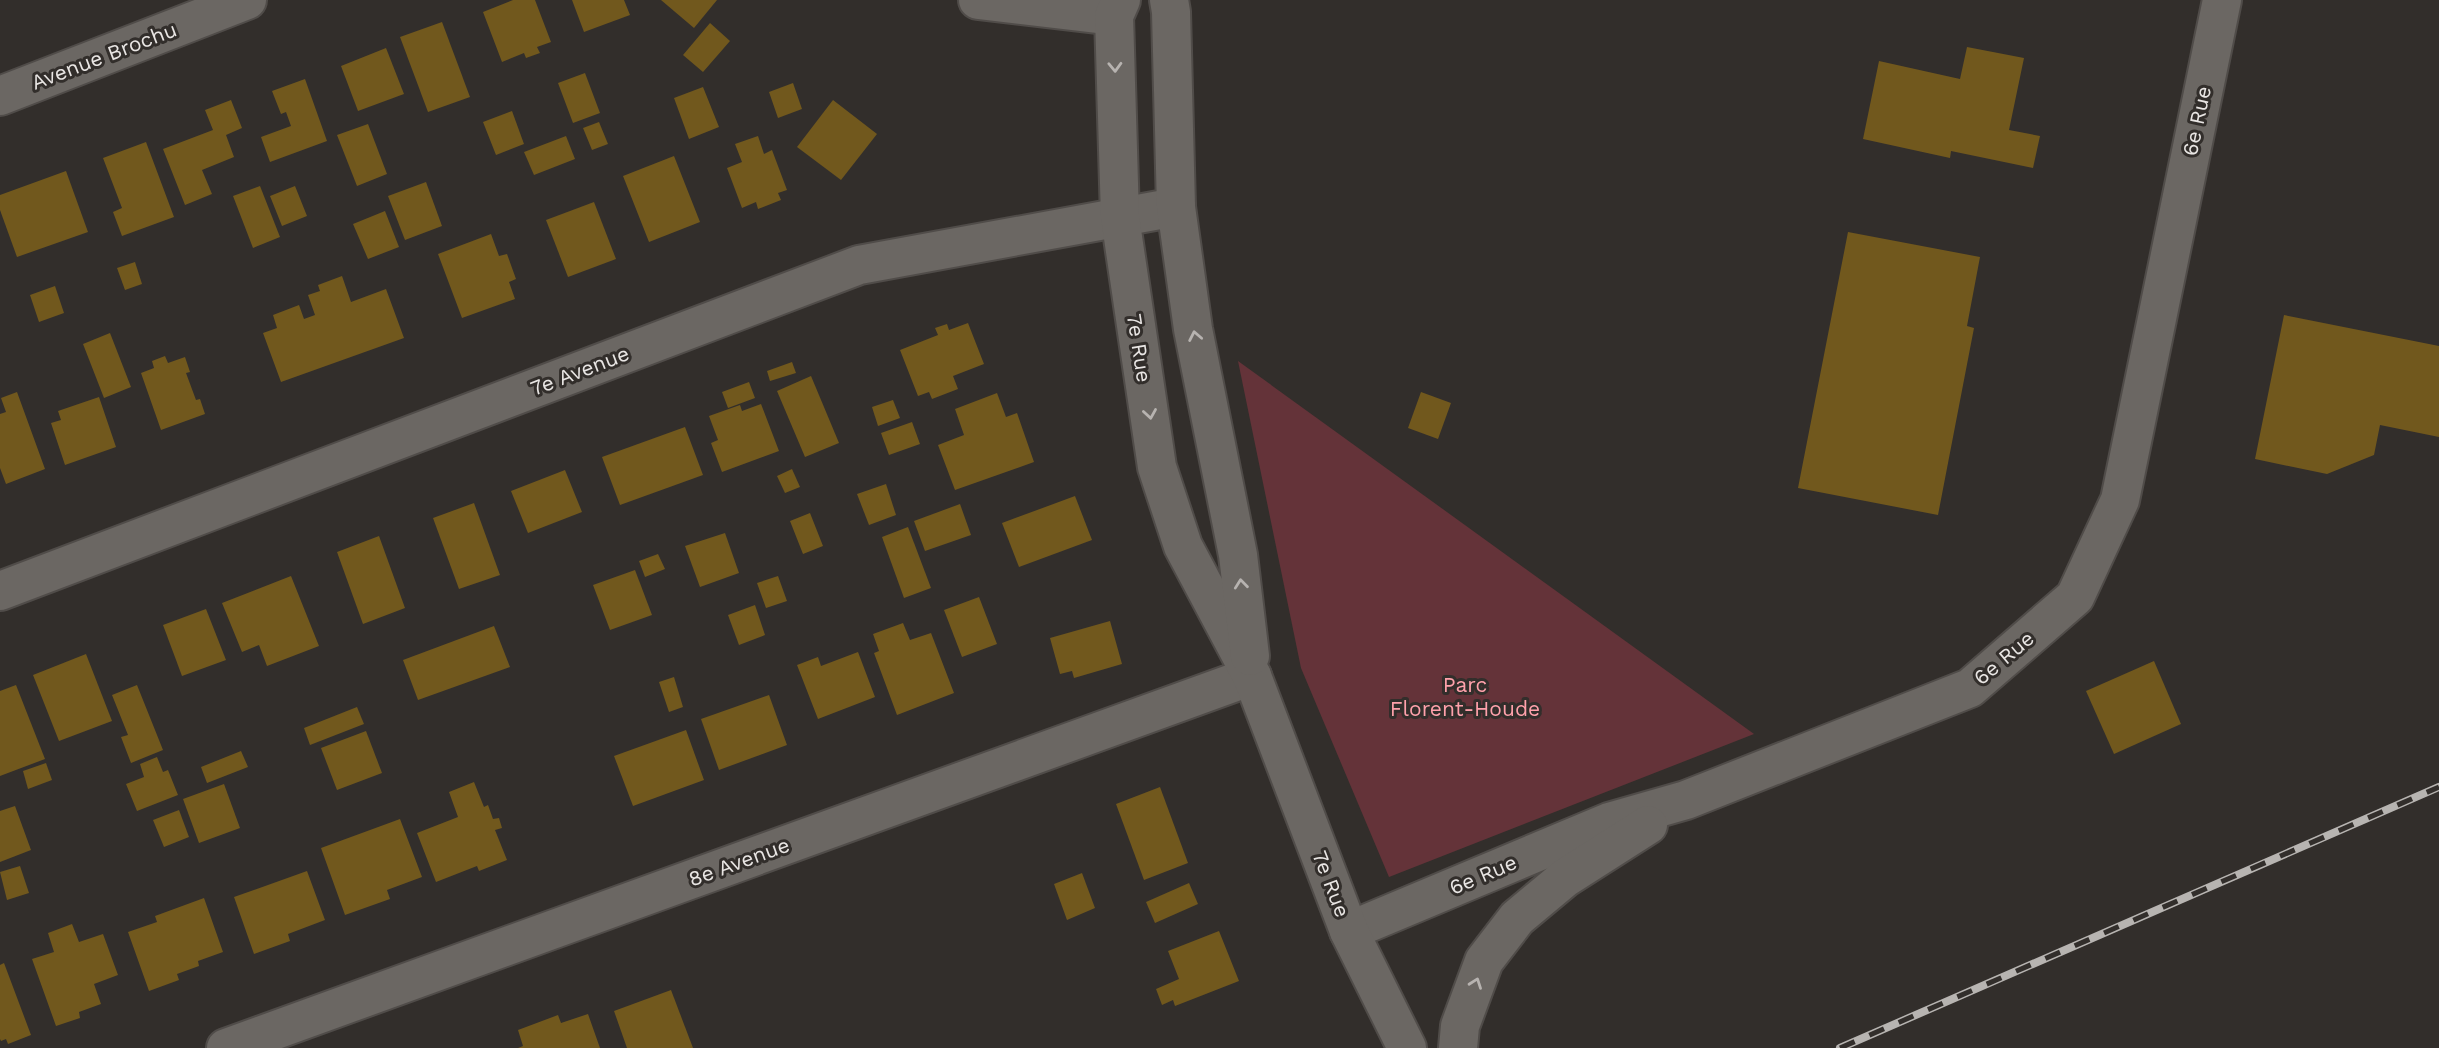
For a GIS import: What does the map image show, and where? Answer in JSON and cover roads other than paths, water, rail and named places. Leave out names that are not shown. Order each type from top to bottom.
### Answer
[{"type":"street","name":"Avenue Brochu","points":[[0,96],[247,0]]},
{"type":"street","points":[[978,0],[1118,8]]},
{"type":"street","name":"7e Rue","points":[[1169,0],[1176,207],[1194,329],[1238,555],[1252,676]]},
{"type":"street","name":"6e Rue","points":[[1349,931],[1609,822],[1686,800],[1970,688],[2075,597],[2120,500],[2222,0]]},
{"type":"street","name":"7e Rue","points":[[1118,8],[1120,217],[1157,467],[1183,546],[1252,676],[1349,931],[1407,1048]]},
{"type":"street","name":"7e Avenue","points":[[0,591],[859,265],[1176,207]]},
{"type":"street","name":"8e Avenue","points":[[226,1048],[1252,676]]},
{"type":"street","points":[[1458,1048],[1460,1026],[1485,961],[1517,918],[1565,878],[1686,800]]},
{"type":"railway","points":[[1840,1048],[2439,787]]},
{"type":"park label","name":"Parc Florent-Houde","points":[[1465,697]]}]
